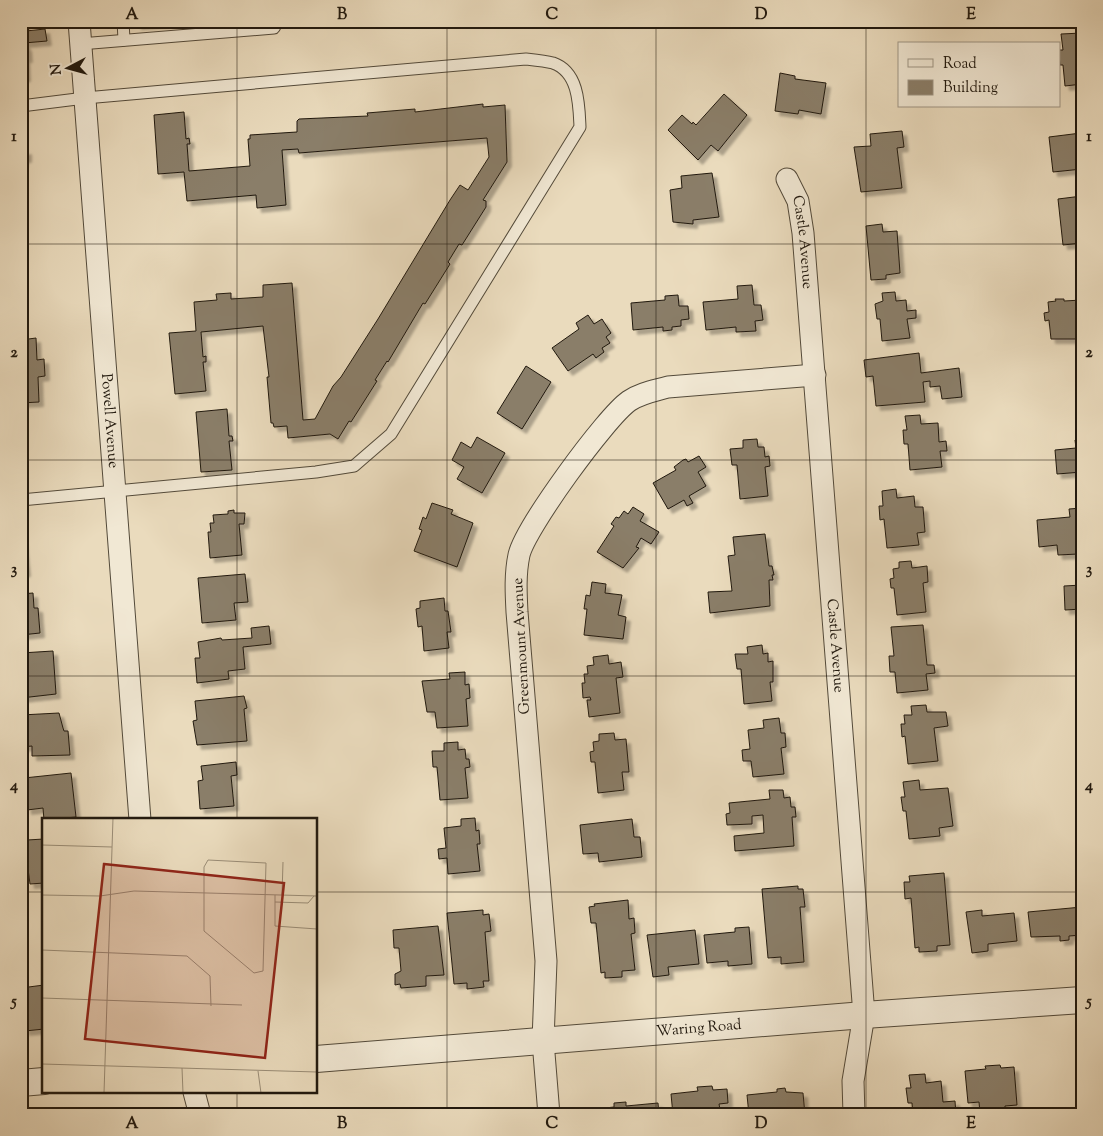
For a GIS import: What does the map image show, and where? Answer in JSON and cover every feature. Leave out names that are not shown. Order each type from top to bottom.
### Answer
[{"type":"street","name":"Powell Avenue","points":[[79,21],[140,818]]},
{"type":"street","name":"Castle Avenue","points":[[787,179],[796,194],[802,216],[864,1015],[853,1081],[854,1115]]},
{"type":"street","name":"Greenmount Avenue","points":[[549,1115],[543,1042],[546,961],[517,612],[516,581],[520,554],[539,516],[603,427],[629,401],[646,392],[668,387],[815,375]]},
{"type":"street","name":"Waring Road","points":[[318,1058],[543,1042],[864,1015],[1082,1000]]},
{"type":"street","points":[[21,1083],[42,1081]]},
{"type":"street","points":[[195,1094],[200,1115]]},
{"type":"lane","points":[[123,21],[124,40]]},
{"type":"lane","points":[[80,44],[274,28],[278,21]]},
{"type":"lane","points":[[21,106],[85,98],[526,59],[554,64],[566,70],[578,95],[580,127],[391,434],[354,466],[316,472],[21,500]]},
{"type":"building","points":[[21,21],[25,21],[26,31],[45,29],[47,41],[24,43],[27,47],[28,58],[25,58],[26,77],[21,78]]},
{"type":"building","points":[[137,21],[180,21],[180,22],[137,25]]},
{"type":"building","points":[[1082,33],[1082,84],[1065,86],[1063,65],[1060,65],[1060,50],[1063,50],[1061,34]]},
{"type":"building","points":[[780,73],[795,76],[795,79],[826,83],[821,114],[799,110],[798,114],[775,111]]},
{"type":"building","points":[[724,94],[747,115],[718,151],[711,145],[698,160],[668,130],[682,115],[692,124],[693,122],[696,125]]},
{"type":"building","points":[[483,104],[483,107],[505,105],[507,162],[483,200],[486,201],[486,207],[462,245],[459,244],[448,262],[450,264],[425,304],[423,303],[351,422],[349,421],[338,439],[330,434],[288,438],[287,426],[274,427],[273,423],[271,423],[267,377],[269,377],[263,326],[201,332],[203,357],[206,356],[206,362],[203,362],[206,391],[175,394],[169,333],[196,331],[194,302],[217,300],[216,294],[231,293],[231,299],[263,297],[263,285],[292,283],[303,420],[315,419],[333,386],[341,377],[378,319],[450,200],[460,185],[468,190],[489,157],[487,138],[299,153],[298,149],[282,150],[286,205],[257,208],[256,195],[187,201],[184,172],[158,174],[154,115],[184,112],[186,139],[189,138],[190,144],[187,144],[189,171],[250,166],[248,139],[250,139],[250,135],[297,132],[297,121],[299,119],[368,116],[367,113],[415,109],[415,112]]},
{"type":"building","points":[[1081,127],[1082,169],[1053,172],[1049,137],[1081,133]]},
{"type":"building","points":[[902,131],[904,147],[897,148],[902,188],[861,192],[854,147],[871,146],[870,134]]},
{"type":"building","points":[[21,140],[22,151],[27,150],[27,158],[23,158],[23,163],[21,163]]},
{"type":"building","points":[[712,173],[719,217],[693,220],[693,224],[673,222],[670,190],[682,188],[681,176]]},
{"type":"building","points":[[1082,196],[1082,243],[1063,245],[1058,199]]},
{"type":"building","points":[[882,224],[883,232],[897,231],[900,273],[886,275],[886,279],[871,280],[866,226]]},
{"type":"building","points":[[752,285],[754,305],[761,305],[763,320],[755,321],[756,331],[736,332],[736,327],[706,330],[703,302],[738,299],[737,286]]},
{"type":"building","points":[[895,292],[896,301],[906,300],[907,311],[916,310],[916,318],[907,319],[910,338],[882,341],[880,319],[877,319],[875,304],[883,301],[882,293]]},
{"type":"building","points":[[678,295],[679,306],[688,306],[689,319],[681,320],[681,326],[663,331],[663,327],[633,330],[631,303],[665,300],[665,296]]},
{"type":"building","points":[[1055,299],[1064,299],[1064,301],[1082,300],[1082,339],[1051,339],[1049,320],[1045,321],[1044,313],[1049,312],[1048,302],[1056,301]]},
{"type":"building","points":[[588,315],[594,324],[602,319],[611,333],[606,337],[610,343],[602,348],[604,352],[596,358],[593,354],[568,371],[552,348],[579,329],[576,323]]},
{"type":"building","points":[[36,338],[37,360],[44,359],[45,376],[38,377],[39,402],[21,403],[21,340]]},
{"type":"building","points":[[919,353],[921,373],[959,368],[962,397],[942,399],[940,386],[930,387],[930,381],[923,382],[925,402],[876,406],[873,376],[866,377],[864,360]]},
{"type":"building","points":[[526,366],[551,382],[522,429],[497,413]]},
{"type":"building","points":[[227,409],[229,436],[232,436],[233,441],[229,441],[232,470],[201,472],[196,412]]},
{"type":"building","points":[[920,415],[921,424],[938,423],[939,442],[946,441],[947,451],[940,451],[942,467],[910,470],[908,444],[904,444],[903,430],[907,430],[905,416]]},
{"type":"building","points":[[477,437],[505,453],[482,493],[457,479],[464,467],[452,460],[461,442],[471,448]]},
{"type":"building","points":[[757,439],[758,447],[764,447],[765,457],[769,456],[770,466],[765,467],[768,496],[740,499],[737,465],[732,465],[730,449],[743,448],[743,440]]},
{"type":"building","points":[[1082,439],[1082,472],[1057,474],[1055,450],[1076,448],[1075,440]]},
{"type":"building","points":[[699,456],[706,467],[698,472],[706,486],[689,496],[693,503],[687,506],[684,500],[668,509],[653,483],[676,470],[674,467],[683,460],[686,459],[688,462]]},
{"type":"building","points":[[896,489],[897,498],[914,496],[915,507],[923,507],[925,532],[917,533],[919,545],[887,548],[884,519],[880,520],[879,506],[883,506],[882,491]]},
{"type":"building","points":[[432,503],[453,510],[451,514],[473,523],[457,567],[414,551],[422,530],[419,529],[423,517],[426,519]]},
{"type":"building","points":[[633,507],[644,514],[640,521],[659,532],[651,544],[641,538],[636,547],[639,548],[623,568],[597,552],[614,526],[611,524],[616,517],[619,518],[624,511],[628,514]]},
{"type":"building","points":[[1082,508],[1082,548],[1081,544],[1077,544],[1078,554],[1058,555],[1057,545],[1039,547],[1037,520],[1070,517],[1069,509]]},
{"type":"building","points":[[234,510],[234,513],[245,513],[244,524],[239,524],[242,555],[210,558],[208,532],[211,532],[210,523],[214,523],[213,515],[228,514],[228,511]]},
{"type":"building","points":[[21,527],[26,572],[21,573]]},
{"type":"building","points":[[765,534],[769,566],[772,566],[774,575],[772,575],[773,580],[769,580],[770,606],[710,613],[708,592],[732,591],[728,556],[735,555],[733,537]]},
{"type":"building","points":[[911,561],[912,568],[927,566],[928,582],[923,583],[926,612],[897,615],[894,588],[891,588],[890,579],[894,578],[893,569],[899,568],[899,562]]},
{"type":"building","points":[[245,574],[248,602],[234,603],[236,620],[202,623],[198,578]]},
{"type":"building","points":[[592,582],[606,584],[605,593],[622,595],[618,615],[626,617],[623,639],[584,635],[587,609],[584,609],[586,595],[590,596]]},
{"type":"building","points":[[1082,585],[1082,609],[1065,610],[1064,586]]},
{"type":"building","points":[[33,593],[34,608],[38,608],[40,633],[21,635],[21,594]]},
{"type":"building","points":[[444,598],[445,611],[448,611],[451,632],[447,632],[449,648],[424,651],[422,626],[418,627],[416,609],[420,608],[420,601]]},
{"type":"building","points":[[923,625],[927,665],[934,665],[935,673],[926,674],[928,690],[897,693],[895,672],[890,672],[889,656],[894,656],[891,627]]},
{"type":"building","points":[[269,626],[271,644],[243,647],[245,669],[228,671],[229,679],[197,683],[195,658],[200,658],[198,642],[221,638],[222,640],[252,638],[251,628]]},
{"type":"building","points":[[762,645],[763,654],[768,653],[768,662],[773,661],[773,682],[770,682],[772,701],[744,704],[741,669],[737,669],[735,654],[748,654],[747,647]]},
{"type":"building","points":[[53,651],[56,694],[21,698],[21,653]]},
{"type":"building","points":[[608,655],[609,664],[621,662],[623,677],[616,678],[620,713],[589,717],[587,700],[591,700],[590,697],[583,698],[582,683],[585,683],[584,674],[588,674],[587,666],[594,665],[593,657]]},
{"type":"building","points":[[465,672],[465,685],[469,684],[470,698],[466,699],[468,726],[437,728],[435,712],[427,712],[422,681],[450,679],[449,673]]},
{"type":"building","points":[[244,696],[247,708],[244,709],[247,741],[197,745],[193,721],[197,720],[195,701]]},
{"type":"building","points":[[926,705],[927,712],[946,712],[948,726],[934,728],[938,761],[908,764],[905,736],[902,737],[901,724],[905,724],[904,715],[912,715],[911,706]]},
{"type":"building","points":[[59,713],[64,731],[68,731],[70,755],[32,756],[32,746],[22,747],[21,715]]},
{"type":"building","points":[[779,718],[781,733],[785,733],[786,747],[781,748],[784,774],[753,777],[751,761],[743,761],[742,750],[750,749],[748,730],[764,728],[763,720]]},
{"type":"building","points":[[614,733],[615,740],[626,739],[629,772],[622,772],[624,790],[598,793],[595,762],[591,762],[590,752],[594,751],[593,742],[599,741],[599,734]]},
{"type":"building","points":[[458,742],[458,750],[465,749],[466,759],[469,759],[470,767],[465,768],[468,798],[440,800],[437,767],[433,767],[432,751],[444,751],[444,743]]},
{"type":"building","points":[[236,762],[237,775],[231,776],[234,806],[200,809],[198,781],[203,780],[201,766]]},
{"type":"building","points":[[71,773],[76,817],[44,818],[43,808],[27,810],[24,778]]},
{"type":"building","points":[[919,780],[920,790],[948,788],[953,826],[939,828],[940,836],[909,839],[906,811],[903,811],[901,797],[905,797],[903,782]]},
{"type":"building","points":[[769,790],[783,790],[784,798],[790,797],[791,807],[795,807],[796,817],[792,817],[794,846],[735,851],[734,836],[764,833],[763,815],[752,816],[752,824],[727,825],[726,814],[730,813],[729,803],[770,799]]},
{"type":"building","points":[[475,818],[476,831],[479,830],[480,844],[477,844],[480,871],[448,874],[447,858],[439,859],[438,849],[446,848],[444,828],[461,826],[461,819]]},
{"type":"building","points":[[632,819],[634,837],[640,837],[642,857],[599,862],[598,853],[583,854],[580,825]]},
{"type":"building","points":[[42,839],[42,883],[30,884],[25,846],[27,846],[27,840]]},
{"type":"building","points":[[944,873],[950,945],[937,946],[937,951],[919,952],[919,947],[915,948],[911,898],[905,899],[904,882],[910,882],[909,876]]},
{"type":"building","points":[[798,886],[798,889],[803,889],[805,907],[800,907],[804,962],[781,964],[781,957],[768,958],[762,889]]},
{"type":"building","points":[[628,900],[629,919],[634,918],[635,933],[631,934],[635,970],[622,971],[622,977],[605,978],[605,972],[601,973],[596,923],[591,923],[589,907],[595,906],[594,904]]},
{"type":"building","points":[[1082,907],[1082,935],[1069,936],[1069,940],[1060,941],[1060,936],[1031,937],[1028,912]]},
{"type":"building","points":[[483,910],[483,915],[489,914],[491,931],[485,932],[489,981],[483,981],[484,987],[467,989],[467,983],[454,984],[447,913]]},
{"type":"building","points":[[982,910],[982,916],[1014,913],[1017,941],[988,944],[988,951],[972,953],[966,912]]},
{"type":"building","points":[[438,926],[444,975],[426,976],[426,986],[401,988],[400,984],[395,985],[395,974],[401,971],[399,948],[394,948],[393,930]]},
{"type":"building","points":[[749,927],[752,964],[728,966],[728,961],[707,963],[704,935],[735,932],[735,928]]},
{"type":"building","points":[[695,930],[699,964],[668,967],[669,975],[653,977],[647,935]]},
{"type":"building","points":[[42,985],[42,1029],[25,1031],[23,1014],[21,1014],[21,988]]},
{"type":"building","points":[[1000,1065],[1001,1068],[1014,1067],[1017,1105],[1005,1106],[1005,1111],[980,1113],[979,1102],[968,1103],[965,1071],[986,1069],[985,1066]]},
{"type":"building","points":[[925,1074],[926,1083],[941,1081],[943,1102],[955,1101],[956,1115],[913,1115],[912,1103],[908,1103],[906,1088],[911,1088],[909,1075]]},
{"type":"building","points":[[1082,1083],[1082,1110],[1080,1110],[1077,1084]]},
{"type":"building","points":[[712,1086],[713,1090],[727,1089],[728,1103],[719,1104],[721,1115],[673,1115],[671,1094],[698,1091],[697,1087]]},
{"type":"building","points":[[785,1088],[786,1092],[803,1093],[805,1115],[749,1115],[747,1095],[777,1092],[777,1089]]},
{"type":"building","points":[[626,1102],[626,1106],[658,1103],[659,1115],[604,1115],[605,1108],[614,1107],[614,1103]]}]
